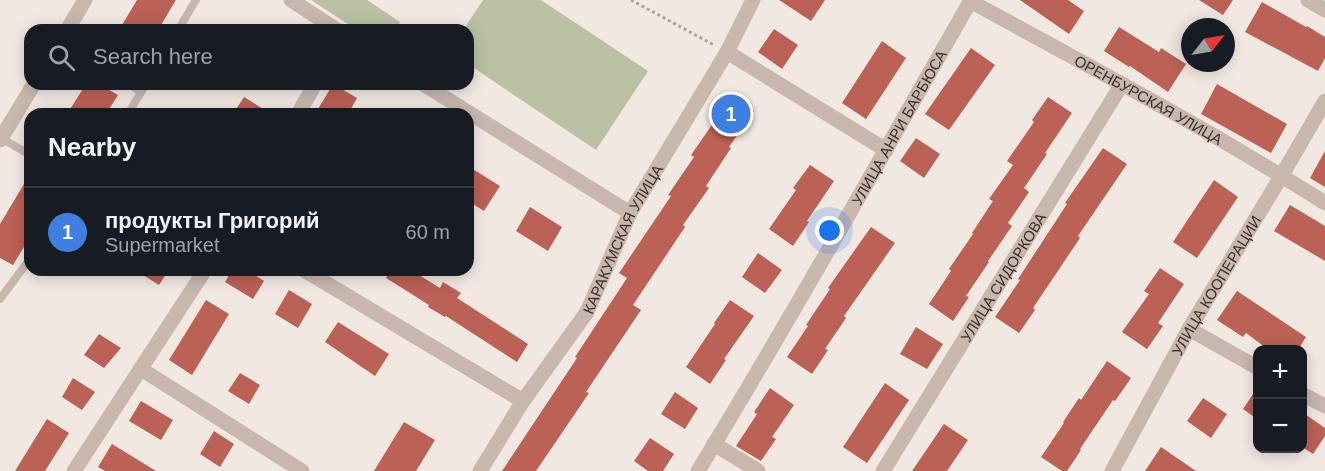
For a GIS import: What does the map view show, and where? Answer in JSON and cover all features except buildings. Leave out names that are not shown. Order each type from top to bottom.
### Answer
[{"type":"street","points":[[71,24],[85,0]]},
{"type":"street","points":[[291,0],[328,24]]},
{"type":"street","name":"КАРАКУМСКАЯ УЛИЦА","points":[[480,471],[523,401],[586,312],[630,213],[727,52],[753,0]]},
{"type":"street","name":"ОРЕНБУРСКАЯ УЛИЦА","points":[[970,0],[1122,84],[1325,203]]},
{"type":"street","name":"УЛИЦА АНРИ БАРБЮСА","points":[[698,471],[737,408],[886,150],[970,0]]},
{"type":"street","points":[[1308,0],[1325,10]]},
{"type":"street","points":[[727,52],[886,150]]},
{"type":"street","name":"УЛИЦА СИДОРКОВА","points":[[883,471],[1122,84]]},
{"type":"street","points":[[1,139],[30,90]]},
{"type":"street","points":[[301,108],[312,90]]},
{"type":"street","points":[[433,90],[462,108]]},
{"type":"street","name":"УЛИЦА КООПЕРАЦИИ","points":[[1118,469],[1189,329],[1325,101]]},
{"type":"street","points":[[474,116],[630,213]]},
{"type":"street","points":[[74,471],[200,276]]},
{"type":"street","points":[[314,276],[523,401]]},
{"type":"street","points":[[1189,329],[1253,366]]},
{"type":"street","points":[[141,369],[302,471]]},
{"type":"street","points":[[1307,397],[1325,406]]},
{"type":"street","points":[[714,444],[758,471]]},
{"type":"lane","points":[[182,24],[196,0]]},
{"type":"lane","points":[[132,108],[143,90]]},
{"type":"lane","points":[[1,139],[24,152]]},
{"type":"lane","points":[[0,299],[24,267]]},
{"type":"path","points":[[631,0],[727,52]]},
{"type":"green space","points":[[311,0],[367,0],[400,22],[399,24],[348,24]]},
{"type":"green space","points":[[483,0],[541,0],[648,71],[596,150],[474,68],[474,24],[467,24]]},
{"type":"place","name":"продукты Григорий","points":[[731,114]]}]
